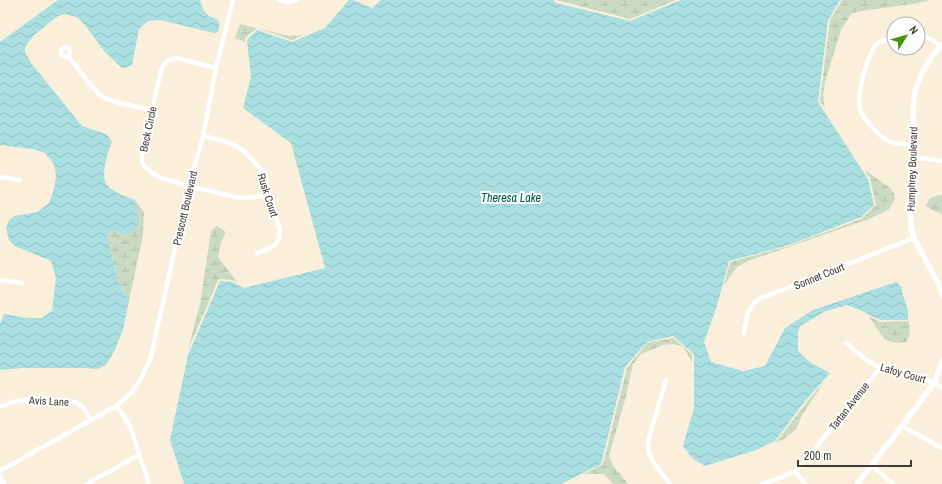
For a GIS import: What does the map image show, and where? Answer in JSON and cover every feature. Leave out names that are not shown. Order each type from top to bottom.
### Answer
[{"type":"street","name":"Prescott Boulevard","points":[[91,419],[116,406],[132,394],[150,360],[189,186],[203,136],[216,68],[233,0]]},
{"type":"street","points":[[279,0],[288,2],[297,0]]},
{"type":"street","points":[[926,36],[941,45]]},
{"type":"street","points":[[886,40],[878,43],[867,63],[860,94],[859,108],[864,118],[887,140],[897,144],[912,144]]},
{"type":"street","name":"Humphrey Boulevard","points":[[941,45],[921,74],[914,96],[910,217],[914,238],[941,287],[942,295]]},
{"type":"street","points":[[68,56],[95,90],[104,97],[113,101],[152,110]]},
{"type":"street","name":"Beck Circle","points":[[216,68],[177,58],[169,60],[164,64],[161,71],[142,153],[142,162],[150,172],[158,177],[189,186],[244,198],[269,194]]},
{"type":"street","name":"Rusk Court","points":[[203,136],[225,141],[241,149],[261,170],[280,230],[275,245],[257,253]]},
{"type":"street","points":[[911,157],[942,161]]},
{"type":"street","points":[[0,178],[19,180]]},
{"type":"street","name":"Sonnet Court","points":[[744,333],[750,307],[759,299],[914,238]]},
{"type":"street","points":[[0,280],[22,283]]},
{"type":"street","name":"Lafoy Court","points":[[846,343],[880,368],[888,371],[917,376],[942,388]]},
{"type":"street","points":[[857,484],[934,383],[942,361]]},
{"type":"street","name":"Tartan Avenue","points":[[762,484],[795,471],[806,460],[880,368]]},
{"type":"street","points":[[666,380],[648,445],[649,453],[654,463],[670,484]]},
{"type":"street","name":"Avis Lane","points":[[0,407],[12,402],[25,400],[74,402],[82,406],[91,419]]},
{"type":"street","points":[[116,406],[130,426],[149,484]]},
{"type":"street","points":[[0,471],[91,419]]},
{"type":"street","points":[[902,426],[942,448]]},
{"type":"street","points":[[87,484],[139,455]]},
{"type":"street","points":[[872,466],[893,484]]},
{"type":"street","points":[[795,471],[804,484]]},
{"type":"street","points":[[0,477],[4,484]]},
{"type":"green space","points":[[556,0],[676,0],[630,19]]},
{"type":"green space","points":[[842,0],[931,0],[852,13],[841,30],[825,82],[823,95],[825,109],[820,101],[830,20]]},
{"type":"green space","points":[[240,24],[257,28],[245,38],[245,42],[235,38]]},
{"type":"green space","points":[[259,29],[289,36],[304,35],[292,40]]},
{"type":"green space","points":[[865,170],[890,188],[894,193],[895,199],[889,209],[872,218],[748,261],[737,267],[724,285],[730,262],[789,246],[861,219],[876,205],[870,178]]},
{"type":"green space","points":[[942,195],[942,215],[941,213],[926,206],[930,198]]},
{"type":"green space","points":[[135,200],[144,212],[143,235],[129,301],[118,282],[107,235],[109,232],[115,231],[128,235],[138,217]]},
{"type":"green space","points":[[217,226],[226,232],[221,242],[218,257],[237,282],[233,280],[218,280],[188,350],[200,304],[211,231]]},
{"type":"green space","points":[[868,316],[880,322],[909,321],[910,332],[908,340],[906,342],[898,343],[887,340]]},
{"type":"green space","points":[[673,338],[692,354],[692,362],[683,347],[674,344],[663,345],[641,354],[633,364],[626,396],[609,456],[614,467],[628,484],[613,484],[604,474],[584,474],[603,464],[627,368],[647,343]]},
{"type":"green space","points":[[824,382],[802,415],[796,429],[784,439],[773,444],[776,442]]},
{"type":"water","points":[[58,0],[200,0],[202,8],[206,13],[217,19],[219,27],[218,32],[214,33],[160,20],[148,21],[139,29],[132,65],[125,68],[121,67],[104,51],[85,25],[77,17],[65,14],[58,16],[33,36],[25,47],[25,52],[31,63],[82,126],[106,134],[112,141],[105,163],[105,181],[112,190],[135,200],[138,217],[137,227],[128,235],[115,231],[109,232],[107,235],[118,282],[129,301],[124,326],[115,350],[106,365],[97,369],[23,368],[1,370],[0,324],[4,314],[28,318],[42,318],[52,311],[56,278],[51,261],[15,246],[9,240],[6,228],[9,220],[15,216],[37,212],[49,203],[54,189],[56,176],[54,164],[45,153],[32,149],[0,145],[0,42]]},
{"type":"water","name":"Theresa Lake","points":[[349,0],[353,0],[372,8],[381,0],[553,0],[556,3],[630,21],[681,0],[840,0],[828,20],[818,102],[868,179],[874,205],[861,217],[789,245],[729,261],[717,306],[704,342],[711,362],[743,371],[765,366],[785,328],[813,310],[896,282],[901,286],[908,310],[908,320],[880,320],[847,305],[826,311],[800,326],[798,333],[798,351],[811,363],[830,373],[805,401],[775,441],[756,450],[705,466],[693,459],[683,446],[694,408],[694,354],[673,336],[647,342],[625,367],[601,464],[561,484],[184,484],[170,440],[188,355],[220,281],[232,282],[244,288],[325,268],[291,143],[243,108],[251,77],[247,40],[257,30],[292,42],[325,28]]}]
